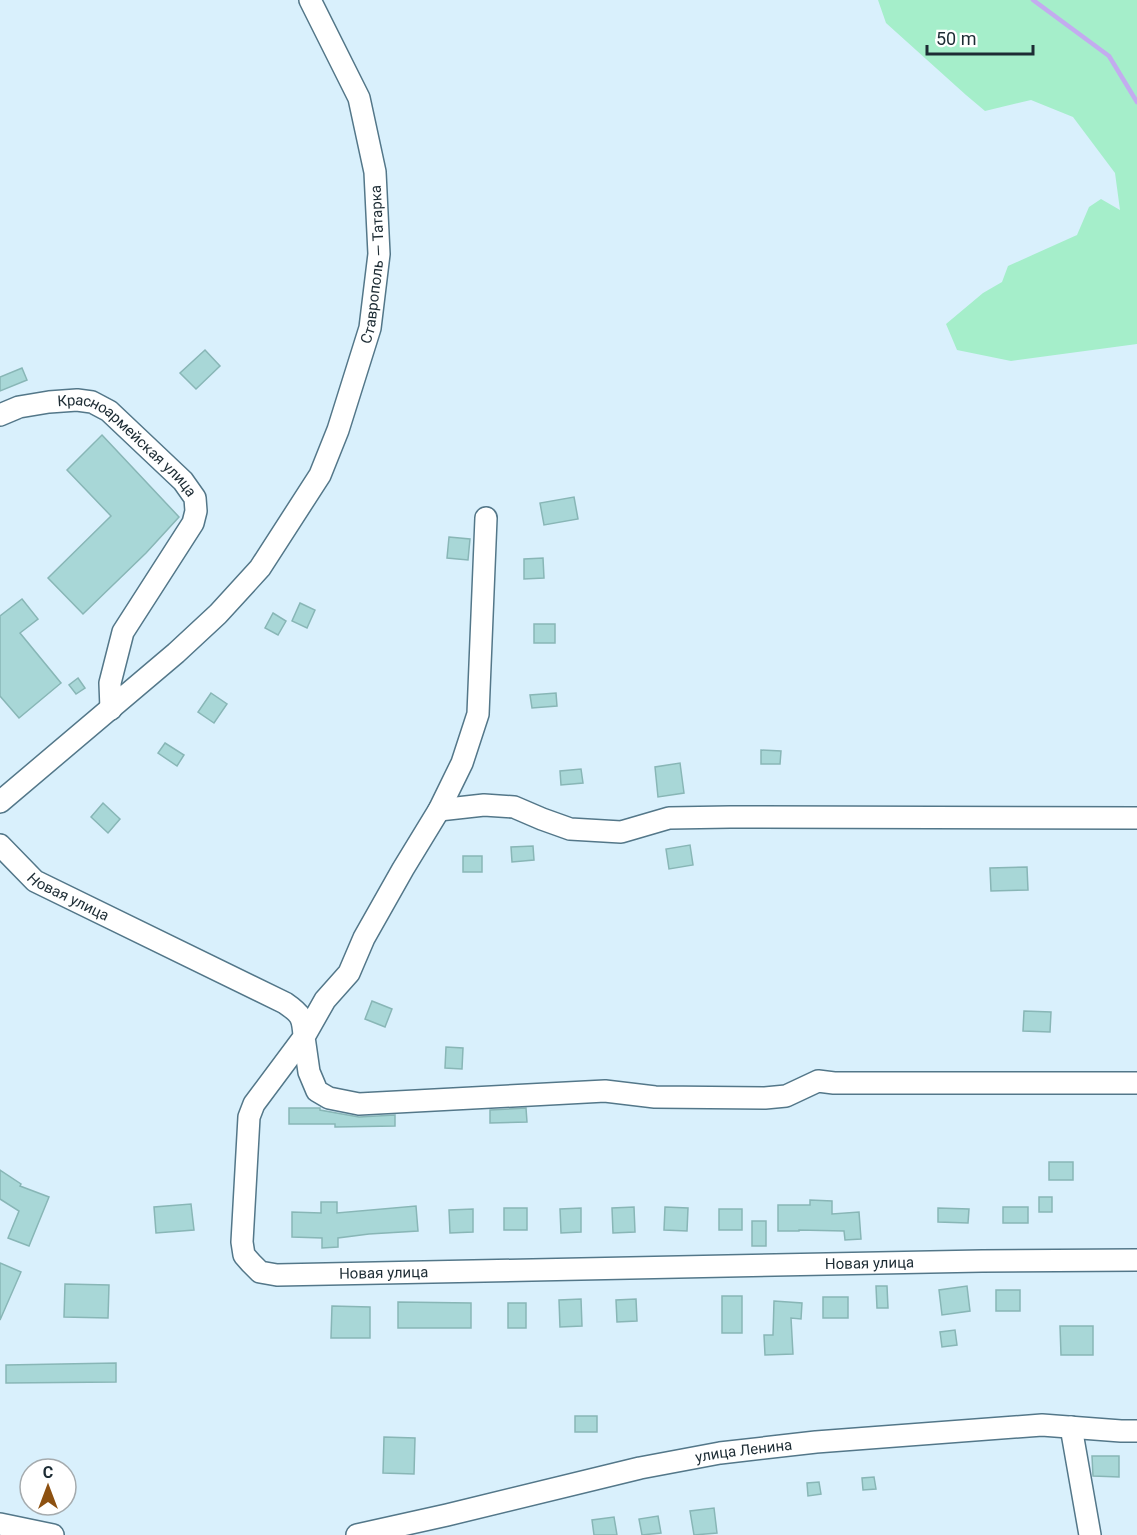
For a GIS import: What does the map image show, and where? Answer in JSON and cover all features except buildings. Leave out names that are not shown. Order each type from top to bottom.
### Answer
[{"type":"street","name":"Ставрополь — Татарка","points":[[3,794],[111,709],[176,653],[210,622],[260,568],[320,475],[338,430],[370,328],[379,254],[375,172],[359,98],[310,0]]},
{"type":"street","name":"Красноармейская улица","points":[[0,415],[19,407],[49,402],[77,400],[92,402],[109,411],[183,481],[195,498],[196,511],[193,523],[123,632],[110,683],[111,709]]},
{"type":"street","points":[[486,518],[478,714],[462,764],[439,810],[364,938],[349,973],[324,1000],[304,1037],[309,1072],[317,1091],[329,1098],[359,1104],[605,1091],[654,1097],[765,1098],[786,1096],[818,1081],[834,1083],[1137,1083]]},
{"type":"street","points":[[439,810],[484,805],[514,807],[570,829],[621,832],[669,818],[1137,818]]},
{"type":"street","name":"Новая улица","points":[[0,845],[35,881],[285,1003],[298,1012],[303,1024],[304,1037],[255,1104],[249,1117],[242,1242],[244,1256],[260,1272],[289,1275],[1137,1260]]},
{"type":"street","name":"улица Ленина","points":[[357,1535],[640,1468],[720,1453],[816,1442],[1042,1425],[1137,1431]]},
{"type":"street","points":[[1071,1427],[1090,1535]]},
{"type":"street","points":[[0,1524],[53,1535]]},
{"type":"green space","points":[[878,0],[1137,0],[1137,344],[1011,361],[957,350],[946,324],[983,293],[1002,282],[1008,266],[1077,235],[1089,207],[1101,199],[1120,210],[1115,173],[1073,117],[1031,100],[985,111],[886,23]]},
{"type":"waterway","points":[[1033,0],[1109,56],[1137,102]]}]
